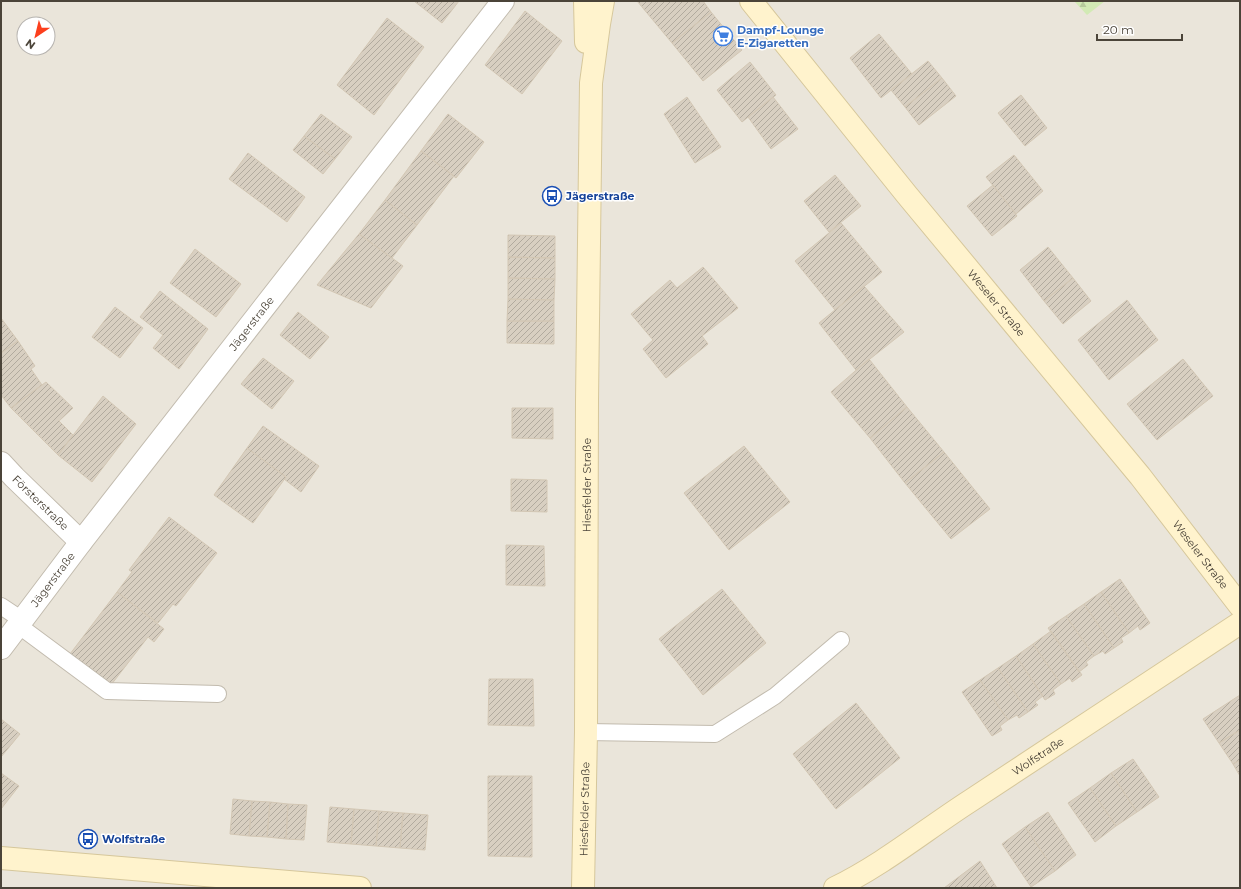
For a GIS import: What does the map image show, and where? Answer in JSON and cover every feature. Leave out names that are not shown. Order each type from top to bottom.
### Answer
[{"type":"street","name":"Jägerstraße","points":[[1,648],[81,542],[503,1]]},
{"type":"street","name":"Hiesfelder Straße","points":[[586,1],[585,38],[591,83]]},
{"type":"street","name":"Hiesfelder Straße","points":[[583,888],[586,732],[586,495],[591,83],[603,1]]},
{"type":"street","name":"Weseler Straße","points":[[751,1],[907,195],[1140,476],[1240,606]]},
{"type":"street","name":"Försterstraße","points":[[1,463],[14,478],[81,542]]},
{"type":"street","name":"Wolfstraße","points":[[835,888],[890,857],[956,810],[1240,623]]},
{"type":"street","points":[[1,858],[360,888]]},
{"type":"lane","points":[[1,606],[107,690],[218,694]]},
{"type":"lane","points":[[586,732],[715,734],[775,696],[841,640]]},
{"type":"shaded area","points":[[1,1],[1240,1],[1240,888],[1,888]]},
{"type":"green space","points":[[1074,1],[1105,1],[1087,15]]},
{"type":"building","points":[[414,1],[459,1],[442,23]]},
{"type":"building","points":[[637,1],[703,1],[711,12],[672,43]]},
{"type":"building","points":[[525,11],[562,41],[522,94],[485,65]]},
{"type":"building","points":[[711,12],[742,50],[703,81],[672,43]]},
{"type":"building","points":[[387,18],[424,47],[374,115],[337,85]]},
{"type":"building","points":[[879,34],[912,74],[881,98],[850,58]]},
{"type":"building","points":[[928,61],[942,78],[905,107],[891,90]]},
{"type":"building","points":[[750,62],[776,95],[742,122],[717,90]]},
{"type":"building","points":[[942,78],[956,96],[919,125],[905,107]]},
{"type":"building","points":[[1021,95],[1047,128],[1025,146],[998,113]]},
{"type":"building","points":[[687,97],[721,147],[695,163],[664,114]]},
{"type":"building","points":[[773,97],[798,129],[771,149],[748,117]]},
{"type":"building","points":[[321,114],[352,137],[335,159],[304,136]]},
{"type":"building","points":[[448,114],[484,142],[456,178],[421,151]]},
{"type":"building","points":[[304,136],[335,159],[323,174],[293,150]]},
{"type":"building","points":[[421,151],[454,176],[417,225],[385,200]]},
{"type":"building","points":[[248,153],[305,197],[287,222],[229,179]]},
{"type":"building","points":[[1014,155],[1043,191],[1016,214],[986,177]]},
{"type":"building","points":[[835,175],[861,206],[829,232],[804,201]]},
{"type":"building","points":[[993,185],[1017,216],[992,236],[967,206]]},
{"type":"building","points":[[385,200],[417,225],[392,258],[359,234]]},
{"type":"building","points":[[841,223],[882,272],[835,310],[795,261]]},
{"type":"building","points":[[359,234],[403,266],[371,308],[317,285]]},
{"type":"building","points":[[508,235],[555,236],[555,258],[508,257]]},
{"type":"building","points":[[1048,247],[1073,278],[1044,301],[1020,270]]},
{"type":"building","points":[[195,249],[241,284],[216,317],[170,283]]},
{"type":"building","points":[[508,257],[555,258],[555,279],[508,278]]},
{"type":"building","points":[[703,267],[738,308],[702,336],[708,344],[666,378],[643,349],[653,340],[631,314],[670,280],[677,288]]},
{"type":"building","points":[[508,278],[555,279],[554,300],[508,299]]},
{"type":"building","points":[[1073,278],[1091,301],[1063,324],[1044,301]]},
{"type":"building","points":[[864,286],[904,332],[856,370],[819,323]]},
{"type":"building","points":[[160,291],[208,329],[179,369],[153,348],[163,335],[140,317]]},
{"type":"building","points":[[508,299],[554,300],[554,321],[507,321]]},
{"type":"building","points":[[1127,300],[1158,340],[1109,380],[1078,340]]},
{"type":"building","points":[[115,307],[143,328],[120,358],[92,337]]},
{"type":"building","points":[[298,312],[329,337],[310,359],[280,335]]},
{"type":"building","points":[[1,318],[18,341],[1,353]]},
{"type":"building","points":[[507,321],[554,321],[554,344],[507,343]]},
{"type":"building","points":[[18,341],[35,366],[31,369],[42,385],[11,408],[1,395],[1,353]]},
{"type":"building","points":[[263,358],[294,381],[272,409],[241,384]]},
{"type":"building","points":[[869,359],[907,407],[870,438],[831,392]]},
{"type":"building","points":[[1183,359],[1213,396],[1157,440],[1127,404]]},
{"type":"building","points":[[46,382],[73,408],[59,421],[73,435],[58,455],[11,408]]},
{"type":"building","points":[[103,396],[136,424],[92,482],[58,455]]},
{"type":"building","points":[[907,407],[944,452],[905,483],[870,438]]},
{"type":"building","points":[[512,408],[553,408],[553,439],[512,438]]},
{"type":"building","points":[[263,426],[319,466],[301,492],[284,479],[286,477],[247,448]]},
{"type":"building","points":[[744,446],[790,502],[729,550],[684,493]]},
{"type":"building","points":[[247,448],[286,477],[253,523],[214,495]]},
{"type":"building","points":[[944,452],[990,509],[951,539],[905,483]]},
{"type":"building","points":[[511,479],[547,480],[547,512],[511,511]]},
{"type":"building","points":[[169,517],[217,553],[176,606],[173,604],[158,623],[117,592],[132,572],[129,570]]},
{"type":"building","points":[[506,545],[544,546],[545,586],[506,585]]},
{"type":"building","points":[[1120,579],[1150,623],[1140,630],[1138,626],[1129,633],[1101,592]]},
{"type":"building","points":[[722,589],[766,643],[703,695],[659,639]]},
{"type":"building","points":[[117,592],[164,629],[154,642],[148,637],[111,685],[70,654]]},
{"type":"building","points":[[1101,592],[1129,633],[1121,638],[1123,642],[1114,648],[1084,604]]},
{"type":"building","points":[[1084,604],[1114,648],[1105,654],[1103,651],[1094,656],[1066,616]]},
{"type":"building","points":[[1066,616],[1094,656],[1086,662],[1088,665],[1079,672],[1048,628]]},
{"type":"building","points":[[1051,631],[1082,675],[1072,682],[1070,678],[1061,684],[1033,644]]},
{"type":"building","points":[[1033,644],[1061,684],[1053,690],[1055,694],[1045,700],[1016,656]]},
{"type":"building","points":[[1016,656],[1043,696],[1035,702],[1038,705],[1028,712],[998,668]]},
{"type":"building","points":[[998,668],[1028,712],[1019,718],[1017,715],[1008,720],[980,680]]},
{"type":"building","points":[[489,679],[533,679],[534,726],[488,725]]},
{"type":"building","points":[[980,680],[1008,720],[1000,726],[1002,730],[992,736],[962,692]]},
{"type":"building","points":[[1240,695],[1240,730],[1219,743],[1203,719]]},
{"type":"building","points":[[856,703],[900,758],[836,809],[793,754]]},
{"type":"building","points":[[1,719],[20,734],[1,757]]},
{"type":"building","points":[[1240,730],[1240,760],[1233,764],[1219,743]]},
{"type":"building","points":[[1133,759],[1159,797],[1137,812],[1111,773]]},
{"type":"building","points":[[1240,760],[1240,776],[1233,764]]},
{"type":"building","points":[[1,773],[19,786],[1,809]]},
{"type":"building","points":[[1111,773],[1137,812],[1116,826],[1090,788]]},
{"type":"building","points":[[488,776],[532,776],[532,857],[488,856]]},
{"type":"building","points":[[1090,788],[1116,826],[1095,842],[1068,803]]},
{"type":"building","points":[[233,799],[252,801],[249,836],[230,834]]},
{"type":"building","points":[[252,801],[270,802],[267,837],[249,836]]},
{"type":"building","points":[[270,802],[288,804],[286,839],[267,837]]},
{"type":"building","points":[[288,804],[307,805],[304,840],[286,839]]},
{"type":"building","points":[[330,807],[354,809],[351,844],[327,842]]},
{"type":"building","points":[[354,809],[379,811],[376,846],[351,844]]},
{"type":"building","points":[[379,811],[403,813],[400,848],[376,846]]},
{"type":"building","points":[[1048,812],[1076,855],[1055,871],[1025,827]]},
{"type":"building","points":[[403,813],[428,815],[425,850],[400,848]]},
{"type":"building","points":[[1025,827],[1055,871],[1031,887],[1002,844]]},
{"type":"building","points":[[980,861],[997,888],[944,888]]},
{"type":"place","name":"Dampf-Lounge E-Zigaretten","points":[[723,36]]},
{"type":"place","name":"Jägerstraße","points":[[552,196]]},
{"type":"place","name":"Wolfstraße","points":[[88,839]]}]
